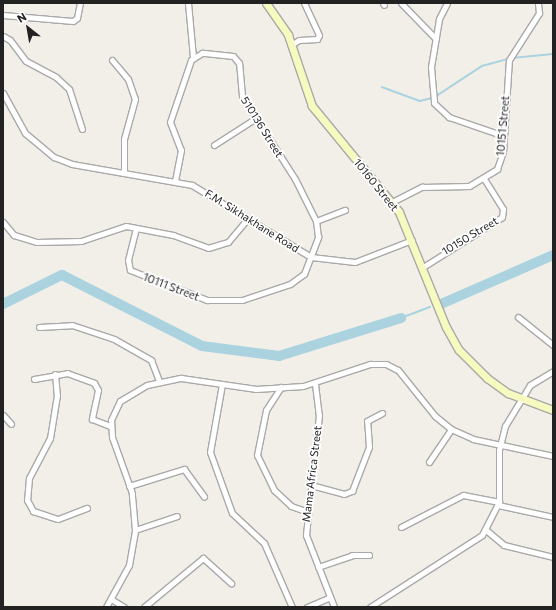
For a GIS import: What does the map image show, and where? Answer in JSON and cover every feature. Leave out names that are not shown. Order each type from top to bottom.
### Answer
[{"type":"street","points":[[3,15],[73,21],[77,18],[80,3]]},
{"type":"street","points":[[175,181],[181,150],[170,122],[193,57],[188,3]]},
{"type":"street","name":"10160 Street","points":[[266,3],[291,45],[312,106],[392,202],[412,240],[446,327],[460,350],[487,378],[519,399],[553,410]]},
{"type":"street","points":[[291,45],[300,40],[317,39],[319,35],[304,3]]},
{"type":"street","points":[[401,3],[436,38]]},
{"type":"street","points":[[447,3],[440,13],[431,76],[434,103],[449,118],[504,136]]},
{"type":"street","name":"10151 Street","points":[[392,202],[422,187],[463,187],[484,179],[500,164],[504,136],[509,60],[539,13],[538,3]]},
{"type":"street","points":[[5,37],[26,61],[56,77],[69,89],[82,129]]},
{"type":"street","name":"510136 Street","points":[[193,57],[202,53],[236,57],[240,92],[295,179],[316,221],[318,237],[311,257]]},
{"type":"street","points":[[112,60],[128,79],[135,99],[124,139],[124,173]]},
{"type":"street","name":"F.M. Sikhakhane Road","points":[[3,93],[25,133],[44,151],[67,162],[175,181],[203,189],[311,257],[355,262],[412,240]]},
{"type":"street","points":[[214,145],[256,118]]},
{"type":"street","name":"10150 Street","points":[[422,267],[502,217],[502,206],[484,179]]},
{"type":"street","points":[[316,221],[344,210]]},
{"type":"street","points":[[3,222],[18,237],[44,242],[81,241],[117,227],[136,228],[208,248],[228,242],[248,218]]},
{"type":"street","name":"10111 Street","points":[[136,228],[128,260],[130,270],[207,300],[234,302],[290,284],[304,274],[311,257]]},
{"type":"street","points":[[518,317],[553,345]]},
{"type":"street","points":[[39,328],[72,325],[114,339],[151,360],[159,381]]},
{"type":"street","points":[[106,607],[129,564],[135,530],[129,486],[110,426],[115,408],[125,396],[159,381],[190,378],[222,384],[281,387],[315,384],[370,364],[393,366],[451,429],[466,437],[553,456]]},
{"type":"street","points":[[370,607],[469,546],[486,530],[498,503],[500,444],[519,399],[535,380],[553,371]]},
{"type":"street","points":[[34,379],[55,374],[70,374],[96,384],[92,419],[110,426]]},
{"type":"street","points":[[55,374],[57,395],[50,438],[30,478],[27,500],[33,511],[58,519],[87,508]]},
{"type":"street","points":[[222,384],[210,452],[232,513],[264,543],[292,607]]},
{"type":"street","name":"Mama Africa Street","points":[[315,384],[319,415],[306,535],[334,607]]},
{"type":"street","points":[[281,387],[266,410],[257,455],[274,490],[291,506],[308,512]]},
{"type":"street","points":[[312,485],[344,494],[352,491],[369,447],[367,421],[382,413]]},
{"type":"street","points":[[3,415],[11,424]]},
{"type":"street","points":[[429,462],[451,429]]},
{"type":"street","points":[[129,486],[184,469],[204,497]]},
{"type":"street","points":[[401,527],[463,496],[553,517]]},
{"type":"street","points":[[135,530],[177,516]]},
{"type":"street","points":[[486,530],[504,545],[553,557]]},
{"type":"street","points":[[318,567],[352,555],[370,555]]},
{"type":"street","points":[[144,607],[203,558],[231,583]]},
{"type":"street","points":[[308,607],[330,597]]},
{"type":"street","points":[[111,599],[124,607]]},
{"type":"waterway","points":[[512,58],[553,54]]},
{"type":"waterway","points":[[435,97],[482,66],[508,59]]},
{"type":"waterway","points":[[382,87],[420,101],[432,98]]},
{"type":"waterway","points":[[441,304],[553,255]]},
{"type":"waterway","points":[[3,304],[62,275],[202,346],[279,356],[401,318]]},
{"type":"waterway","points":[[401,318],[430,307]]}]
